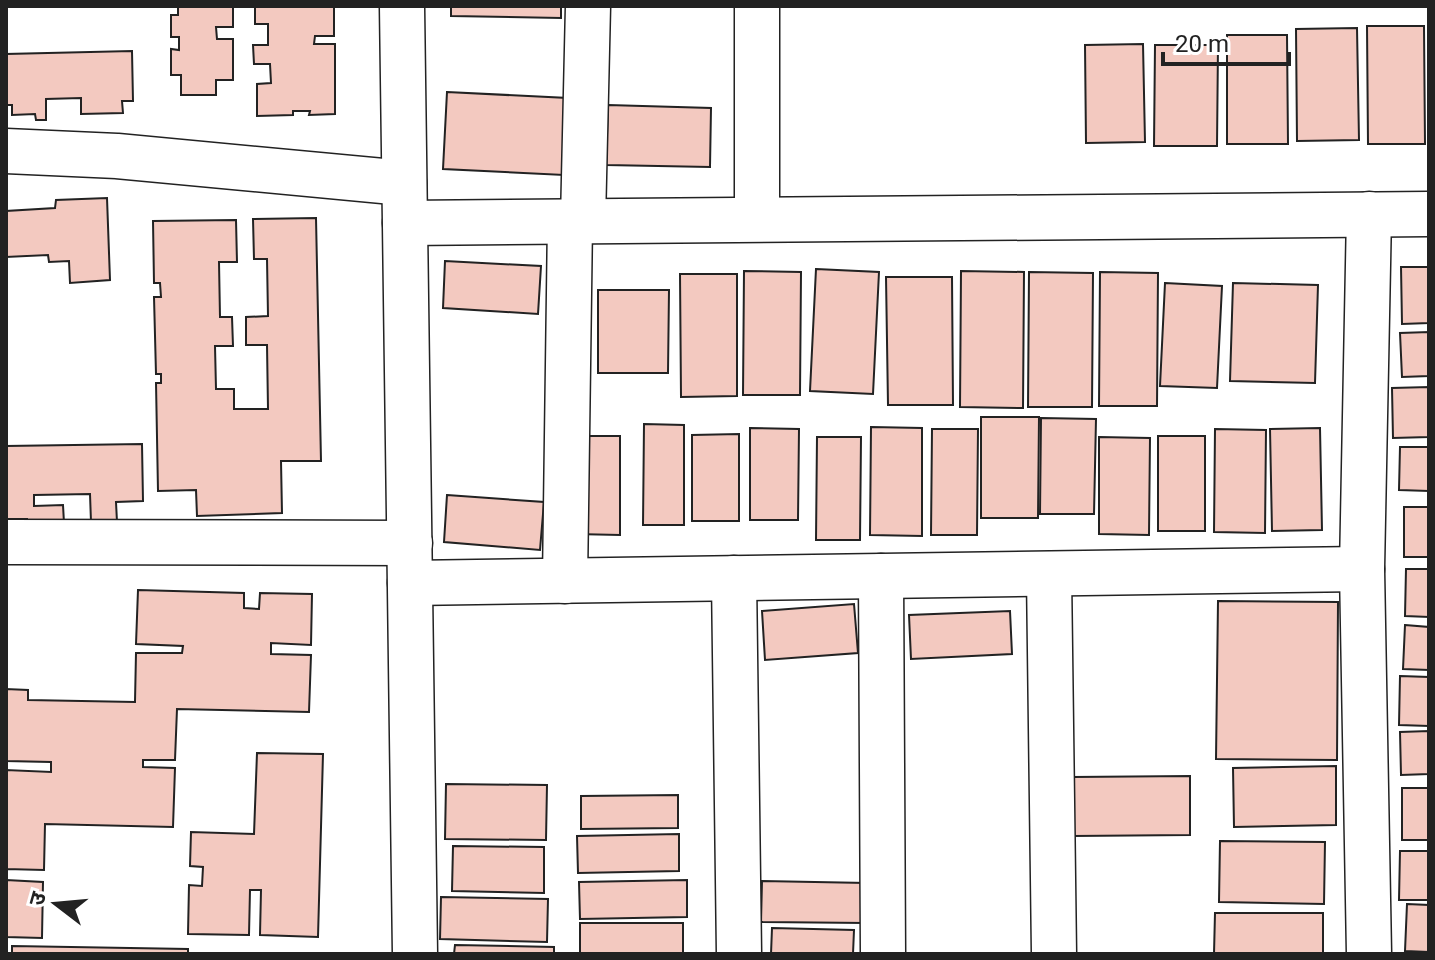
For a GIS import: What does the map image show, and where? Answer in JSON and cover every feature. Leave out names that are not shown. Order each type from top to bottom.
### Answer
[{"type":"street","points":[[402,6],[415,954]]},
{"type":"street","points":[[565,581],[576,221],[588,6]]},
{"type":"street","points":[[757,6],[757,219]]},
{"type":"street","points":[[6,151],[117,156],[404,203],[576,221],[1429,214]]},
{"type":"street","points":[[1369,214],[1362,569],[1369,954]]},
{"type":"street","points":[[6,542],[410,563],[565,581],[1362,569]]},
{"type":"street","points":[[1049,574],[1054,954]]},
{"type":"street","points":[[881,576],[883,954]]},
{"type":"street","points":[[734,578],[739,954]]},
{"type":"building","points":[[178,6],[233,6],[233,27],[216,27],[217,39],[233,39],[233,80],[216,80],[216,95],[181,95],[181,75],[171,75],[171,49],[179,50],[179,37],[171,37],[171,15],[178,15]]},
{"type":"building","points":[[255,6],[334,6],[334,36],[315,36],[314,44],[335,44],[335,114],[309,115],[310,111],[293,111],[293,115],[257,116],[257,84],[271,83],[270,64],[254,64],[253,45],[268,45],[268,24],[255,24]]},
{"type":"building","points":[[451,6],[561,6],[561,18],[451,16]]},
{"type":"building","points":[[1367,26],[1424,26],[1425,144],[1368,144]]},
{"type":"building","points":[[1357,28],[1359,140],[1297,141],[1296,29]]},
{"type":"building","points":[[1227,35],[1287,35],[1288,144],[1227,144]]},
{"type":"building","points":[[1143,44],[1145,142],[1086,143],[1085,45]]},
{"type":"building","points":[[1155,45],[1218,45],[1217,146],[1154,146]]},
{"type":"building","points":[[132,51],[133,101],[122,101],[123,113],[81,114],[81,98],[46,99],[46,120],[36,120],[35,114],[12,115],[12,105],[6,105],[6,54]]},
{"type":"building","points":[[447,92],[568,98],[564,175],[443,169]]},
{"type":"building","points":[[608,105],[711,108],[710,167],[606,165]]},
{"type":"building","points":[[107,198],[110,280],[70,283],[69,261],[49,262],[48,255],[6,257],[6,211],[55,208],[56,200]]},
{"type":"building","points":[[316,218],[321,461],[281,461],[282,513],[197,516],[196,490],[158,491],[156,383],[161,383],[161,374],[156,374],[154,297],[161,297],[160,283],[154,283],[153,221],[236,220],[237,262],[219,262],[220,317],[232,317],[233,346],[215,346],[216,389],[234,389],[234,409],[268,409],[267,345],[246,345],[246,317],[268,316],[267,259],[254,259],[253,219]]},
{"type":"building","points":[[445,261],[541,266],[538,314],[443,308]]},
{"type":"building","points":[[1401,267],[1429,267],[1429,323],[1402,324]]},
{"type":"building","points":[[816,269],[879,272],[873,394],[810,391]]},
{"type":"building","points":[[744,271],[801,272],[800,395],[743,395]]},
{"type":"building","points":[[961,271],[1024,272],[1023,408],[960,407]]},
{"type":"building","points":[[1029,272],[1093,273],[1092,407],[1028,407]]},
{"type":"building","points":[[1100,272],[1158,273],[1157,406],[1099,406]]},
{"type":"building","points":[[680,274],[737,274],[737,396],[681,397]]},
{"type":"building","points":[[886,277],[952,277],[953,405],[888,405]]},
{"type":"building","points":[[1165,283],[1222,286],[1217,388],[1160,386]]},
{"type":"building","points":[[1233,283],[1318,285],[1315,383],[1230,381]]},
{"type":"building","points":[[598,290],[669,290],[668,373],[598,373]]},
{"type":"building","points":[[1429,332],[1429,376],[1402,377],[1400,333]]},
{"type":"building","points":[[1429,387],[1429,437],[1393,438],[1392,388]]},
{"type":"building","points":[[981,417],[1039,417],[1038,518],[981,518]]},
{"type":"building","points":[[1041,418],[1096,419],[1094,514],[1040,514]]},
{"type":"building","points":[[644,424],[684,425],[684,525],[643,525]]},
{"type":"building","points":[[871,427],[922,428],[922,536],[870,535]]},
{"type":"building","points":[[750,428],[799,429],[798,520],[750,520]]},
{"type":"building","points":[[1320,428],[1322,530],[1272,531],[1270,429]]},
{"type":"building","points":[[932,429],[978,429],[977,535],[931,535]]},
{"type":"building","points":[[1215,429],[1266,430],[1265,533],[1214,532]]},
{"type":"building","points":[[739,434],[739,521],[692,521],[692,435]]},
{"type":"building","points":[[576,436],[620,436],[620,535],[575,534]]},
{"type":"building","points":[[1158,436],[1205,436],[1205,531],[1158,531]]},
{"type":"building","points":[[817,437],[861,437],[860,540],[816,540]]},
{"type":"building","points":[[1099,437],[1150,438],[1149,535],[1099,534]]},
{"type":"building","points":[[142,444],[143,501],[116,502],[117,522],[91,522],[90,494],[34,495],[34,506],[63,505],[64,523],[27,524],[27,519],[8,519],[6,524],[6,446]]},
{"type":"building","points":[[1400,447],[1429,447],[1429,491],[1399,490]]},
{"type":"building","points":[[447,495],[544,502],[540,550],[444,542]]},
{"type":"building","points":[[1404,507],[1429,507],[1429,557],[1404,557]]},
{"type":"building","points":[[1406,569],[1429,569],[1429,617],[1405,616]]},
{"type":"building","points":[[138,590],[244,593],[244,608],[259,609],[260,593],[312,594],[311,645],[271,643],[271,654],[311,655],[309,712],[177,709],[175,760],[143,760],[143,767],[175,768],[173,827],[45,824],[44,870],[6,869],[6,770],[51,772],[51,762],[6,761],[6,689],[28,690],[28,700],[135,702],[136,653],[182,653],[183,646],[136,644]]},
{"type":"building","points":[[1218,601],[1338,602],[1337,760],[1216,759]]},
{"type":"building","points":[[854,604],[858,653],[765,660],[762,611]]},
{"type":"building","points":[[1010,611],[1012,654],[911,659],[909,615]]},
{"type":"building","points":[[1405,625],[1429,627],[1429,670],[1403,669]]},
{"type":"building","points":[[1400,676],[1429,677],[1429,726],[1399,725]]},
{"type":"building","points":[[1429,731],[1429,774],[1401,775],[1400,732]]},
{"type":"building","points":[[257,753],[323,754],[318,937],[260,935],[261,890],[250,890],[249,935],[188,934],[189,885],[202,886],[203,867],[190,866],[191,832],[254,834]]},
{"type":"building","points":[[1336,766],[1336,825],[1234,827],[1233,768]]},
{"type":"building","points":[[1190,776],[1190,835],[1073,836],[1073,777]]},
{"type":"building","points":[[446,784],[547,785],[546,840],[445,839]]},
{"type":"building","points":[[1402,788],[1429,788],[1429,840],[1402,840]]},
{"type":"building","points":[[678,795],[678,828],[581,829],[581,796]]},
{"type":"building","points":[[679,834],[679,871],[578,873],[577,836]]},
{"type":"building","points":[[1220,841],[1325,842],[1324,904],[1219,902]]},
{"type":"building","points":[[453,846],[544,847],[544,893],[452,891]]},
{"type":"building","points":[[1400,851],[1429,851],[1429,900],[1399,900]]},
{"type":"building","points":[[6,880],[43,882],[42,938],[6,937]]},
{"type":"building","points":[[687,880],[687,917],[580,919],[579,882]]},
{"type":"building","points":[[762,881],[867,883],[866,923],[761,922]]},
{"type":"building","points":[[441,897],[548,899],[547,942],[440,939]]},
{"type":"building","points":[[1407,904],[1429,905],[1429,952],[1405,951]]},
{"type":"building","points":[[1215,913],[1323,913],[1323,954],[1214,954]]},
{"type":"building","points":[[580,923],[683,923],[683,954],[580,954]]},
{"type":"building","points":[[772,928],[854,930],[853,954],[771,954]]},
{"type":"building","points":[[455,945],[554,947],[554,954],[454,954]]},
{"type":"building","points":[[12,946],[188,949],[188,954],[12,954]]}]
